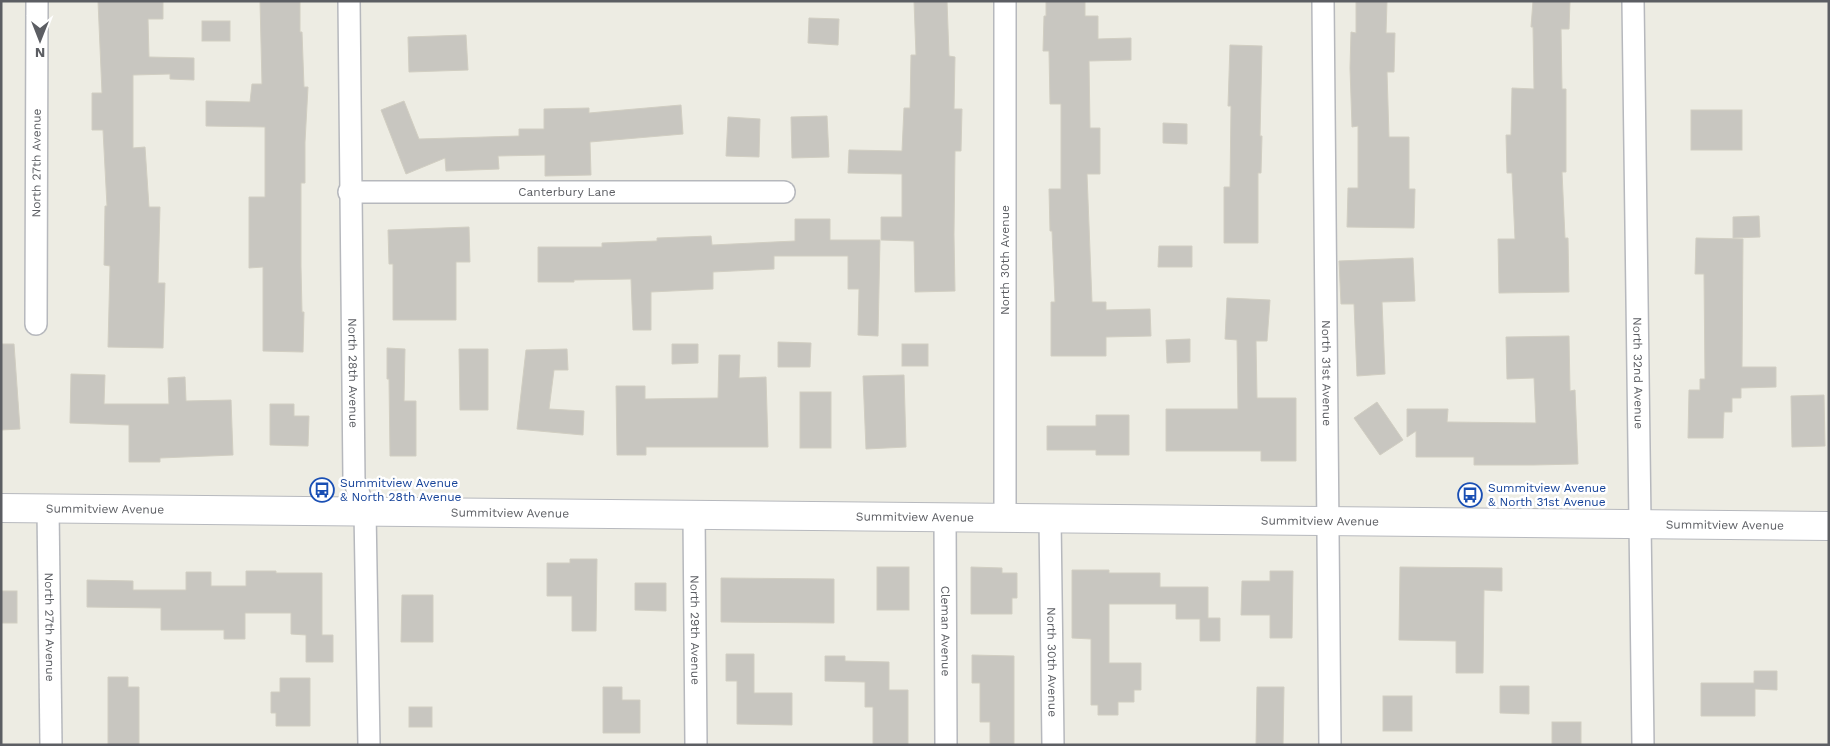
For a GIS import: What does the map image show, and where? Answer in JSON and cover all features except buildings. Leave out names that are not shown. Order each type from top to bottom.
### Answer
[{"type":"main road","name":"Summitview Avenue","points":[[1,508],[1829,526]]},
{"type":"street","name":"North 27th Avenue","points":[[36,324],[37,1]]},
{"type":"street","name":"North 28th Avenue","points":[[348,1],[354,480],[365,512],[369,745]]},
{"type":"street","name":"North 30th Avenue","points":[[1004,1],[1005,518]]},
{"type":"street","name":"North 31st Avenue","points":[[1323,1],[1330,745]]},
{"type":"street","name":"North 32nd Avenue","points":[[1633,1],[1643,745]]},
{"type":"street","name":"Canterbury Lane","points":[[349,192],[784,192]]},
{"type":"street","name":"North 27th Avenue","points":[[48,508],[50,745]]},
{"type":"street","name":"North 29th Avenue","points":[[694,515],[696,745]]},
{"type":"street","name":"Cleman Avenue","points":[[945,517],[946,745]]},
{"type":"street","name":"North 30th Avenue","points":[[1050,518],[1053,745]]},
{"type":"place","name":"Summitview Avenue & North 28th Avenue","points":[[322,490]]},
{"type":"place","name":"Summitview Avenue & North 31st Avenue","points":[[1470,495]]}]
